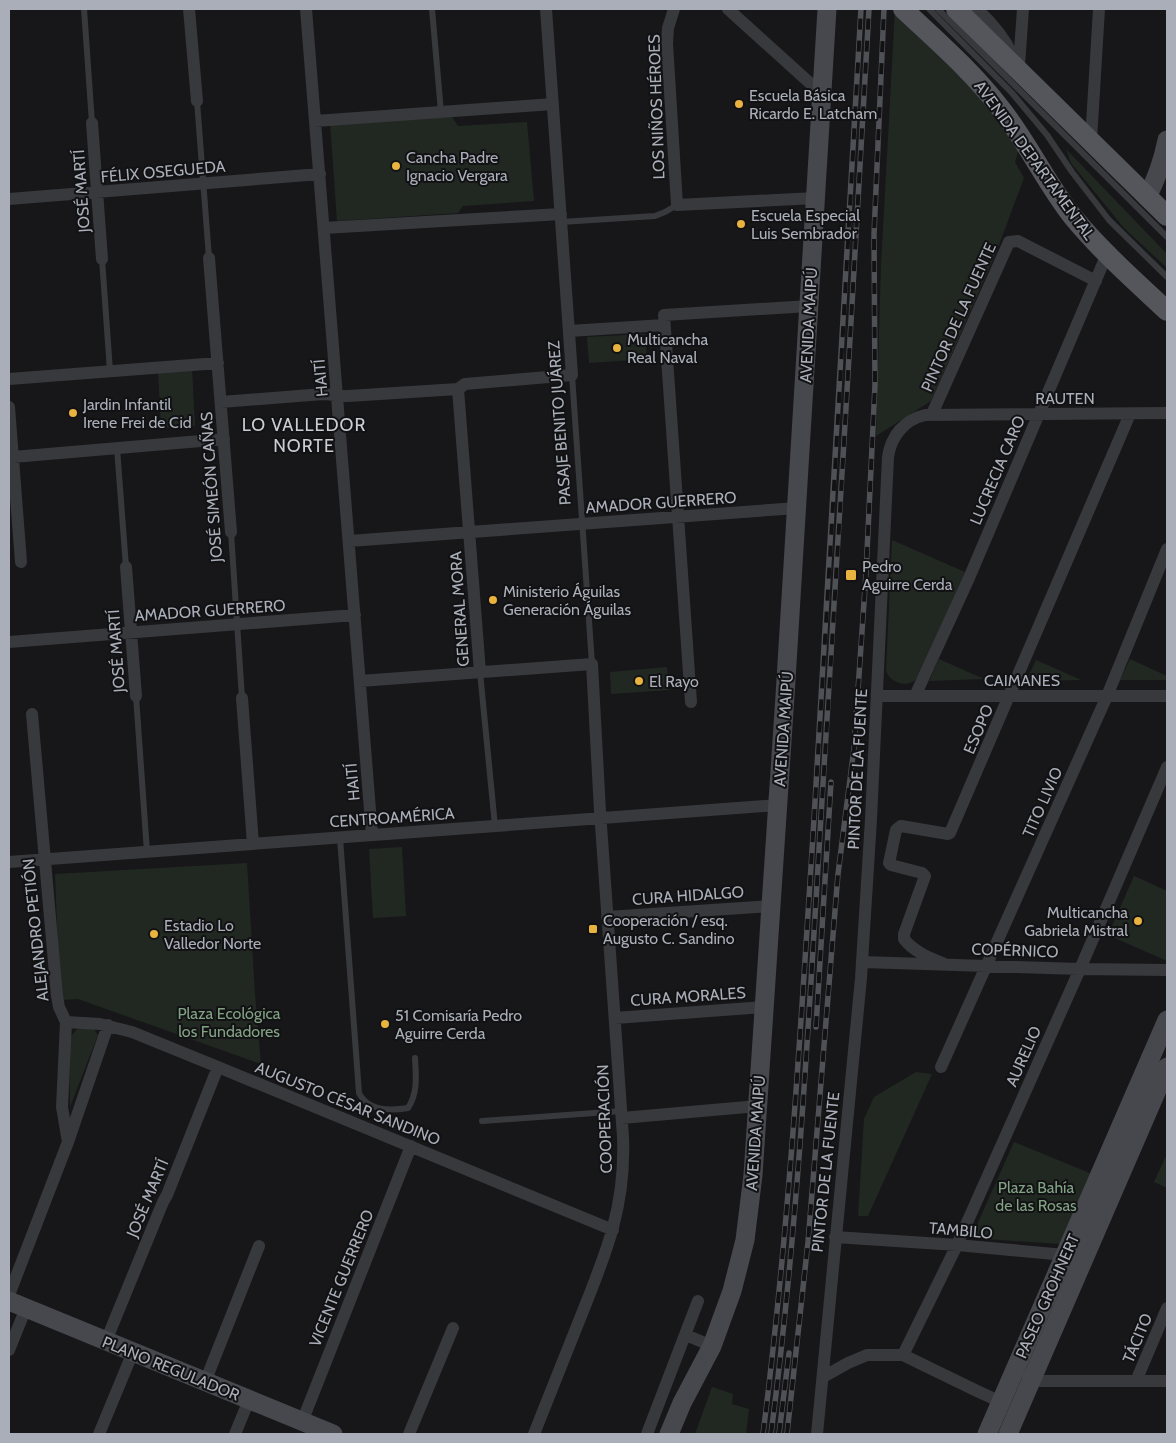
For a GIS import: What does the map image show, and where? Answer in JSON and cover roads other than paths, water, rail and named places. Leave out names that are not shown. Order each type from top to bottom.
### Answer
[{"type":"main road","name":"AVENIDA MAIPÚ","points":[[669,1434],[682,1403],[712,1346],[732,1292],[745,1240],[753,1175],[797,508],[827,9]]},
{"type":"main road","name":"AVENIDA DEPARTAMENTAL","points":[[903,9],[965,67],[984,88],[1014,126],[1056,194],[1088,234],[1167,311]]},
{"type":"main road","points":[[956,9],[1167,216]]},
{"type":"main road","points":[[1148,196],[1156,181],[1166,147]]},
{"type":"main road","name":"PASEO GROHNERT","points":[[1008,1434],[1152,1097],[1167,1020]]},
{"type":"main road","name":"PASEO GROHNERT","points":[[987,1434],[1065,1255],[1167,1067]]},
{"type":"main road","name":"PLANO REGULADOR","points":[[17,1305],[333,1434]]},
{"type":"street","name":"JOSÉ SIMEÓN CAÑAS","points":[[189,9],[198,101]]},
{"type":"street","name":"HAITÍ","points":[[306,9],[372,835]]},
{"type":"street","name":"PASAJE BENITO JUÁREZ","points":[[546,9],[572,375]]},
{"type":"street","name":"PASAJE BENITO JUÁREZ","points":[[548,26],[555,9]]},
{"type":"street","name":"LOS NIÑOS HÉROES","points":[[674,9],[668,28],[667,43],[677,205]]},
{"type":"street","points":[[728,9],[822,94]]},
{"type":"street","points":[[977,9],[1002,37],[1013,56],[1018,70]]},
{"type":"street","points":[[1018,70],[1023,9]]},
{"type":"street","points":[[1091,140],[1099,9]]},
{"type":"street","points":[[315,121],[553,104]]},
{"type":"street","name":"JOSÉ MARTÍ","points":[[92,123],[102,259]]},
{"type":"street","name":"FÉLIX OSEGUEDA","points":[[9,199],[320,174]]},
{"type":"street","points":[[677,205],[816,198]]},
{"type":"street","points":[[324,228],[561,218]]},
{"type":"street","name":"PINTOR DE LA FUENTE","points":[[817,1434],[862,962],[889,448],[895,434],[905,424],[917,417],[932,414],[1009,242],[1018,240],[1096,281]]},
{"type":"street","name":"LUCRECIA CARO","points":[[915,696],[969,578],[1107,254]]},
{"type":"street","name":"JOSÉ SIMEÓN CAÑAS","points":[[209,258],[231,532]]},
{"type":"street","points":[[569,331],[809,306]]},
{"type":"street","points":[[664,320],[690,702]]},
{"type":"street","points":[[9,379],[218,363]]},
{"type":"street","points":[[221,402],[323,394],[348,396],[458,389],[465,384],[572,375]]},
{"type":"street","name":"GENERAL MORA","points":[[458,389],[480,672]]},
{"type":"street","points":[[9,414],[21,562]]},
{"type":"street","name":"RAUTEN","points":[[932,414],[1167,414]]},
{"type":"street","name":"ESOPO","points":[[944,964],[928,958],[904,939],[904,934],[925,876],[922,873],[889,863],[896,830],[901,826],[950,833],[1130,414]]},
{"type":"street","points":[[13,457],[224,439]]},
{"type":"street","name":"AMADOR GUERRERO","points":[[349,540],[797,508]]},
{"type":"street","name":"TITO LIVIO","points":[[941,1066],[1107,696],[1167,548]]},
{"type":"street","name":"JOSÉ MARTÍ","points":[[126,568],[136,696]]},
{"type":"street","name":"AMADOR GUERRERO","points":[[9,642],[355,615]]},
{"type":"street","points":[[360,680],[592,664]]},
{"type":"street","name":"PASAJE BENITO JUÁREZ","points":[[592,664],[600,818]]},
{"type":"street","name":"CAIMANES","points":[[877,696],[1167,696]]},
{"type":"street","name":"JOSÉ SIMEÓN CAÑAS","points":[[242,698],[253,844]]},
{"type":"street","name":"ALEJANDRO PETIÓN","points":[[32,714],[57,1002],[66,1022],[62,1107],[68,1142]]},
{"type":"street","name":"AURELIO","points":[[904,1355],[957,1245],[1080,969],[1167,767]]},
{"type":"street","name":"CENTROAMÉRICA","points":[[9,862],[778,805]]},
{"type":"street","name":"COOPERACIÓN","points":[[534,1434],[604,1258],[618,1212],[623,1174],[622,1114],[600,818]]},
{"type":"street","name":"CURA HIDALGO","points":[[607,917],[770,906]]},
{"type":"street","name":"COPÉRNICO","points":[[862,962],[1167,970]]},
{"type":"street","name":"CURA MORALES","points":[[615,1018],[764,1007]]},
{"type":"street","name":"AUGUSTO CÉSAR SANDINO","points":[[66,1022],[108,1025],[132,1032],[613,1230]]},
{"type":"street","points":[[9,1295],[68,1142],[108,1025]]},
{"type":"street","name":"JOSÉ MARTÍ","points":[[106,1341],[218,1066]]},
{"type":"street","points":[[622,1114],[758,1106]]},
{"type":"street","name":"VICENTE GUERRERO","points":[[302,1422],[411,1146]]},
{"type":"street","name":"TAMBILO","points":[[835,1237],[957,1245],[1065,1255],[1083,1262]]},
{"type":"street","points":[[205,1382],[259,1246]]},
{"type":"street","points":[[646,1434],[698,1301]]},
{"type":"street","points":[[9,1350],[17,1305]]},
{"type":"street","name":"TÁCITO","points":[[1136,1381],[1167,1308]]},
{"type":"street","points":[[409,1434],[453,1328]]},
{"type":"street","points":[[686,1335],[712,1346]]},
{"type":"street","points":[[99,1434],[133,1352]]},
{"type":"street","points":[[822,1377],[867,1355],[904,1355],[1001,1402]]},
{"type":"street","points":[[1015,1370],[1041,1381],[1167,1381]]},
{"type":"street","points":[[234,1434],[249,1400]]},
{"type":"lane","name":"JOSÉ MARTÍ","points":[[84,9],[92,123]]},
{"type":"lane","points":[[432,9],[441,112]]},
{"type":"lane","points":[[929,9],[1012,93],[1047,135],[1076,178],[1109,220],[1167,276]]},
{"type":"lane","points":[[938,9],[1167,237]]},
{"type":"lane","name":"JOSÉ SIMEÓN CAÑAS","points":[[198,101],[209,258]]},
{"type":"lane","points":[[561,218],[655,216],[677,205]]},
{"type":"lane","name":"JOSÉ MARTÍ","points":[[102,259],[110,371]]},
{"type":"lane","name":"PASAJE BENITO JUÁREZ","points":[[572,375],[592,664]]},
{"type":"lane","name":"JOSÉ MARTÍ","points":[[118,448],[126,568]]},
{"type":"lane","name":"JOSÉ SIMEÓN CAÑAS","points":[[231,532],[242,698]]},
{"type":"lane","name":"GENERAL MORA","points":[[480,672],[494,826]]},
{"type":"lane","name":"JOSÉ MARTÍ","points":[[136,696],[147,852]]},
{"type":"lane","points":[[340,838],[359,1093],[362,1099],[383,1110],[408,1108],[413,1101],[416,1091],[415,1058]]},
{"type":"lane","points":[[482,1121],[622,1114]]},
{"type":"railway","points":[[763,1434],[780,1281],[799,1050],[861,9]]},
{"type":"railway","points":[[771,1434],[788,1284],[806,1059],[869,9]]},
{"type":"railway","points":[[787,1434],[808,1242],[838,874],[854,748],[866,573],[875,385],[874,234],[884,9]]},
{"type":"railway","points":[[816,1027],[831,782]]},
{"type":"railway","points":[[779,1434],[789,1353]]},
{"type":"place","name":"Escuela Básica Ricardo E. Latcham","points":[[739,104]]},
{"type":"place","name":"Cancha Padre Ignacio Vergara","points":[[396,166]]},
{"type":"place","name":"Escuela Especial Luis Sembrador","points":[[741,224]]},
{"type":"place","name":"Multicancha Real Naval","points":[[617,348]]},
{"type":"place","name":"Jardin Infantil Irene Frei de Cid","points":[[73,413]]},
{"type":"place","name":"Pedro Aguirre Cerda","points":[[851,575]]},
{"type":"place","name":"Ministerio Águilas Generación Águilas","points":[[493,600]]},
{"type":"place","name":"El Rayo","points":[[639,681]]},
{"type":"place","name":"Multicancha Gabriela Mistral","points":[[1138,921]]},
{"type":"place","name":"Cooperación / esq. Augusto C. Sandino","points":[[593,929]]},
{"type":"place","name":"Estadio Lo Valledor Norte","points":[[154,934]]},
{"type":"place","name":"51 Comisaría Pedro Aguirre Cerda","points":[[385,1024]]},
{"type":"district","name":"LO VALLEDOR NORTE","points":[[304,435]]},
{"type":"park label","name":"Plaza Ecológica los Fundadores","points":[[229,1022]]},
{"type":"park label","name":"Plaza Bahía de las Rosas","points":[[1036,1196]]}]
